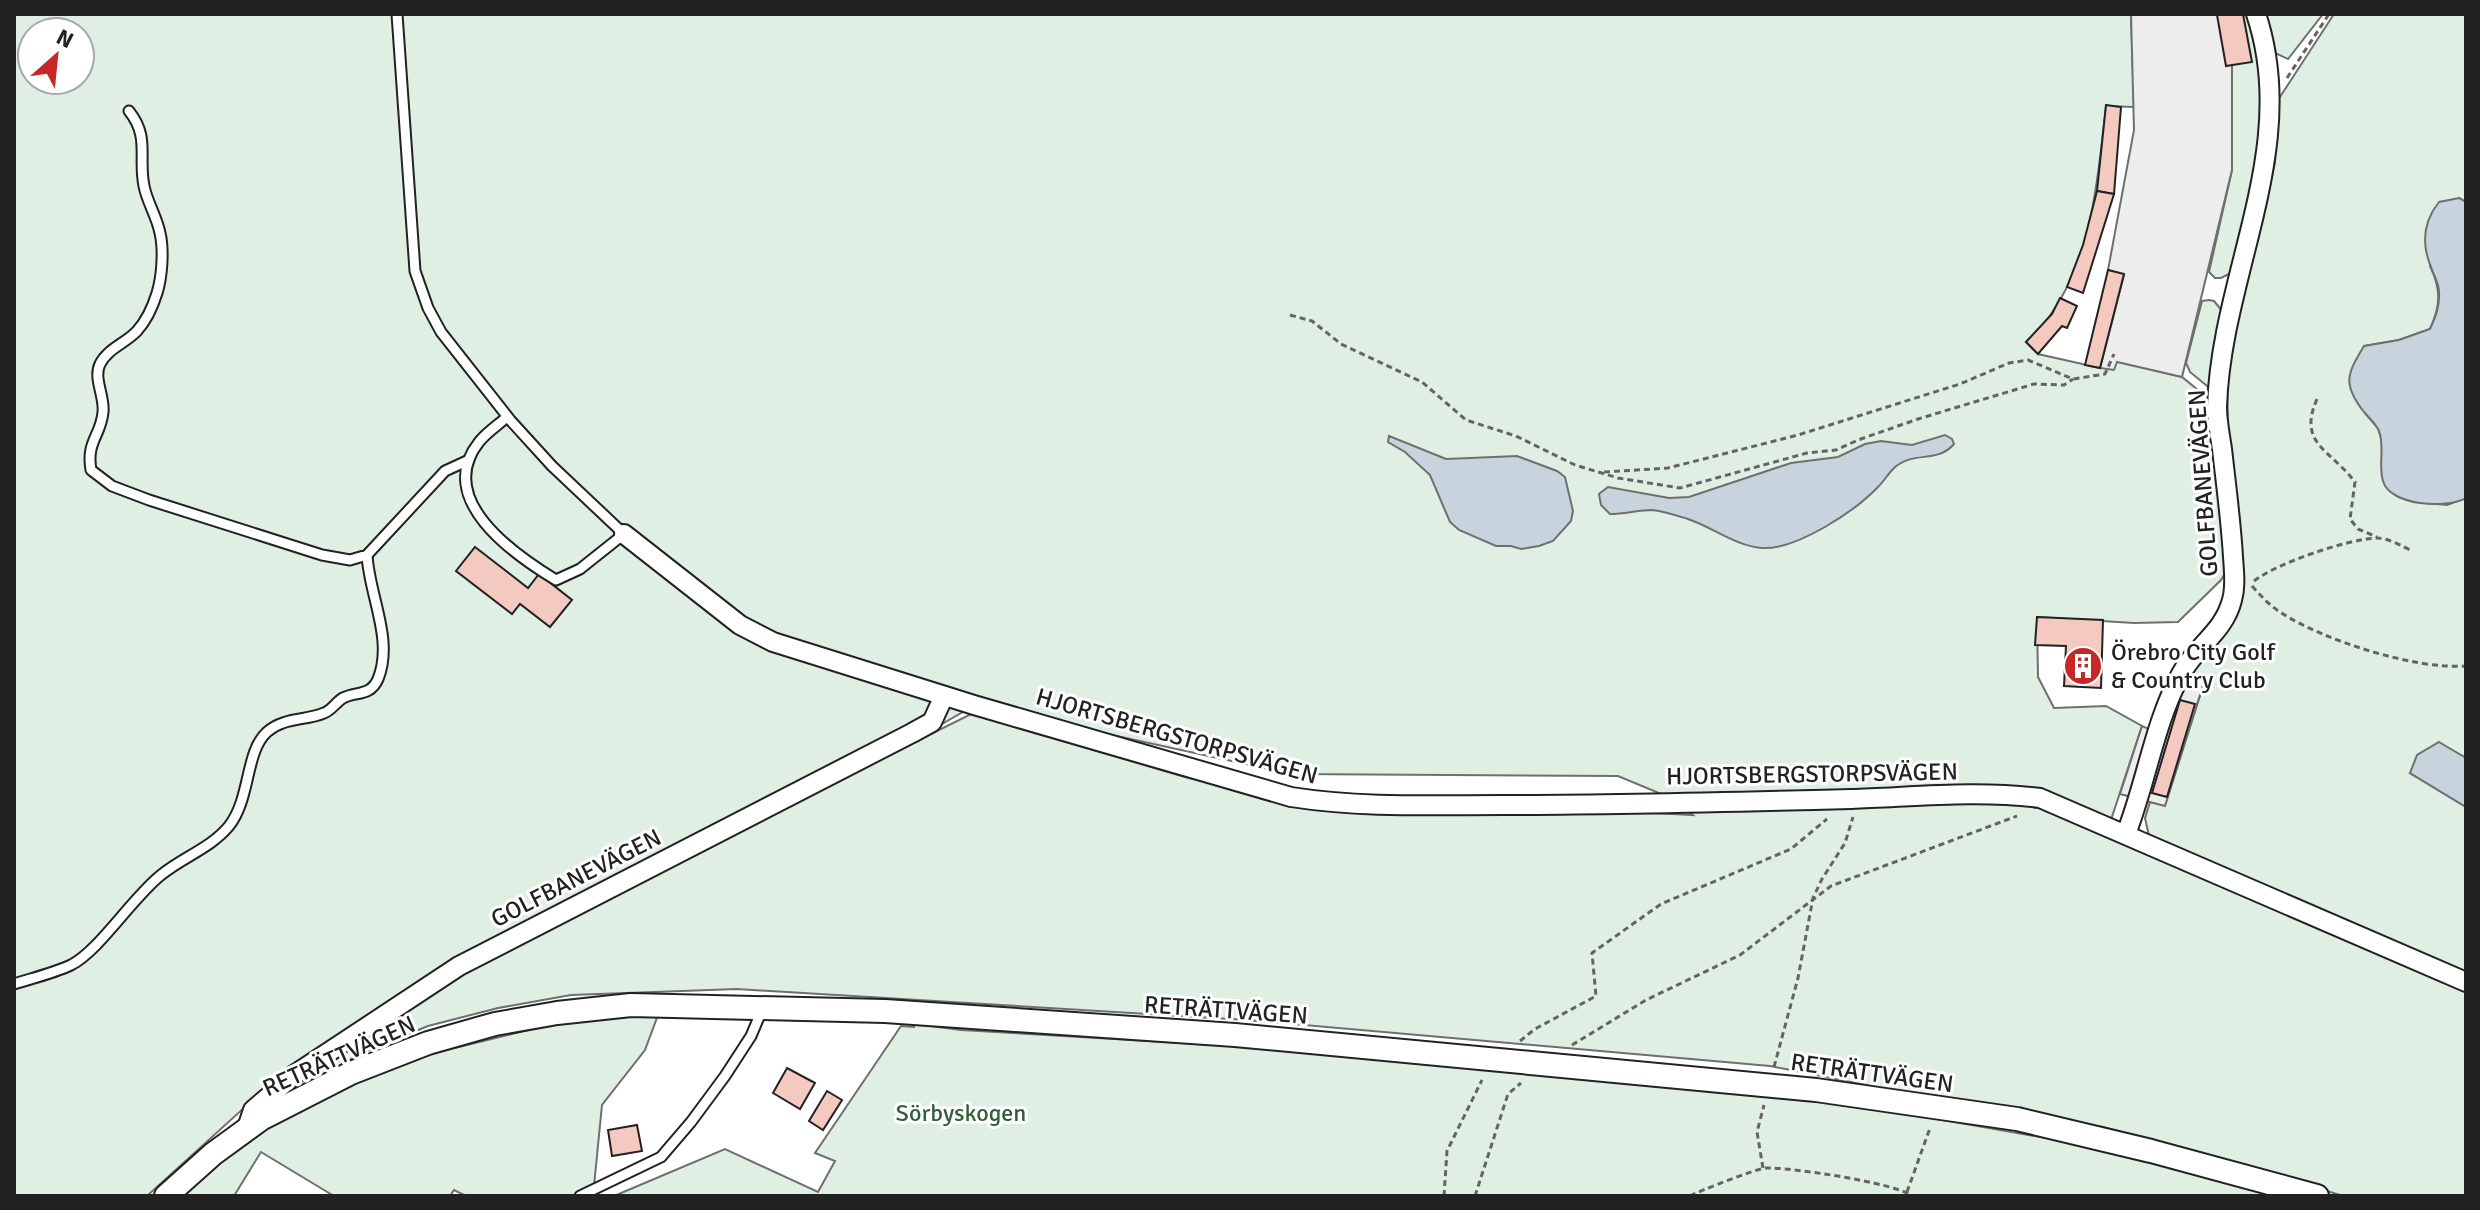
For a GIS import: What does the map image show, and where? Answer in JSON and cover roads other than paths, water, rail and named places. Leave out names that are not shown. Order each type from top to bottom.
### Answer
[{"type":"street","name":"GOLFBANEVÄGEN","points":[[2126,834],[2181,674],[2218,629],[2232,600],[2235,583],[2217,411],[2219,373],[2233,293],[2257,212],[2264,176],[2270,105],[2267,57],[2256,14]]},
{"type":"street","name":"HJORTSBERGSTORPSVÄGEN","points":[[624,534],[740,625],[773,642],[944,696],[1263,789],[1324,802],[1580,805],[1940,794],[2010,794],[2040,798],[2466,982]]},
{"type":"street","name":"GOLFBANEVÄGEN","points":[[246,1131],[253,1110],[294,1075],[459,966],[932,722],[944,696]]},
{"type":"street","name":"RETRÄTTVÄGEN","points":[[166,1196],[213,1154],[261,1119],[351,1073],[428,1043],[495,1024],[631,1005],[885,1011],[1235,1035],[1768,1085],[2032,1123],[2151,1151],[2317,1196]]},
{"type":"lane","name":"HJORTSBERGSTORPSVÄGEN","points":[[397,14],[415,271],[428,308],[441,332],[507,417],[552,466],[624,534]]},
{"type":"lane","points":[[129,111],[138,122],[143,137],[144,187],[161,233],[158,291],[149,314],[136,332],[113,349],[100,364],[103,413],[88,453],[91,470],[112,486],[149,500],[322,555],[350,560],[367,555],[445,471],[469,460]]},
{"type":"lane","points":[[507,417],[480,441],[469,460],[467,487],[480,520],[523,560],[556,580],[580,569],[624,534]]},
{"type":"lane","points":[[14,984],[73,964],[89,951],[143,890],[170,868],[207,846],[228,827],[242,805],[255,748],[267,732],[286,721],[327,713],[344,698],[364,694],[376,683],[381,669],[383,640],[368,578],[367,555]]},
{"type":"lane","points":[[580,1196],[661,1157],[725,1076],[751,1036],[763,1007]]},
{"type":"place","name":"Örebro City Golf & Country Club","points":[[2083,666]]},
{"type":"park label","name":"Sörbyskogen","points":[[961,1113]]}]
